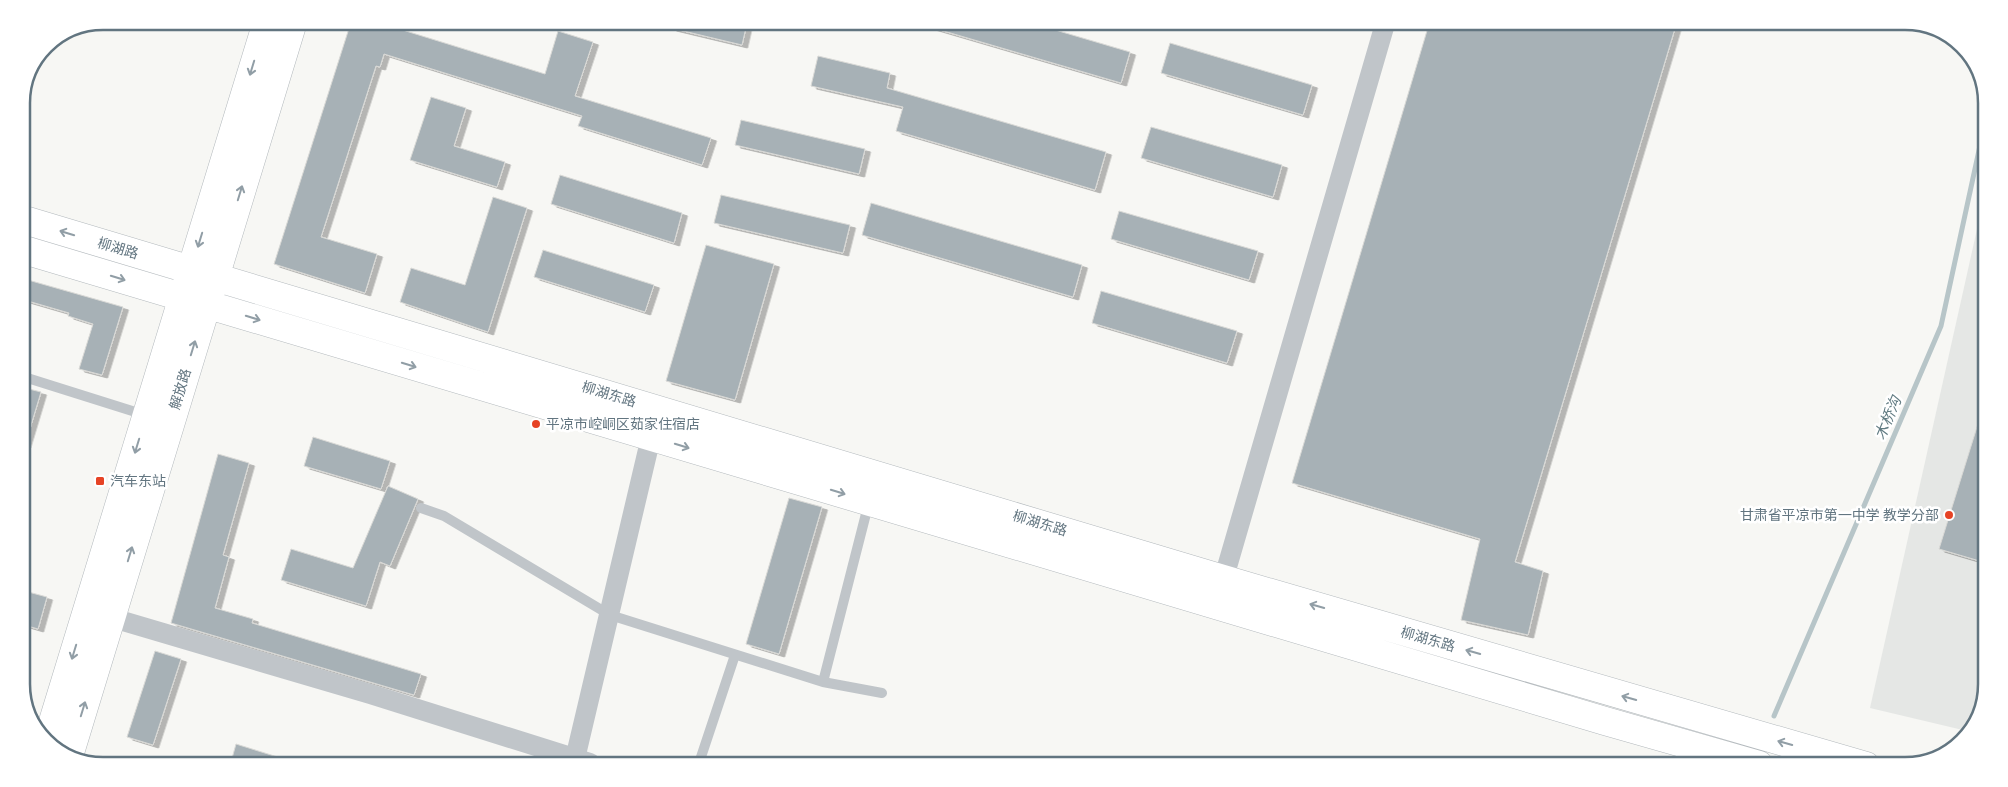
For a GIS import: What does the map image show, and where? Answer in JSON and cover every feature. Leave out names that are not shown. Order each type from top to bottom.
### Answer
[{"type":"main road","name":"解放路","points":[[203,273],[265,30]]},
{"type":"main road","name":"解放路","points":[[50,734],[99,613],[203,273],[290,30]]},
{"type":"main road","name":"柳湖路","points":[[30,222],[203,273]]},
{"type":"main road","name":"柳湖路","points":[[30,252],[194,301]]},
{"type":"main road","name":"柳湖东路","points":[[203,273],[1223,579],[1835,757]]},
{"type":"main road","name":"解放路","points":[[70,750],[99,613],[146,416],[194,301]]},
{"type":"main road","name":"柳湖东路","points":[[194,301],[1216,605],[1706,757]]},
{"type":"street","points":[[1216,605],[1383,30]]},
{"type":"street","points":[[581,757],[610,615],[659,409]]},
{"type":"street","points":[[99,613],[370,694],[567,757]]},
{"type":"street","points":[[1713,757],[1731,727]]},
{"type":"lane","points":[[30,379],[146,416]]},
{"type":"lane","points":[[823,682],[869,502]]},
{"type":"lane","points":[[421,508],[444,516],[610,615],[823,682],[882,693]]},
{"type":"lane","points":[[701,757],[735,655]]},
{"type":"shaded area","name":"甘肃省平凉市第一中学 教学分部","points":[[1978,225],[1977,698],[1971,716],[1962,730],[1870,708]]},
{"type":"building","points":[[348,30],[403,30],[545,74],[558,31],[593,42],[575,96],[711,138],[702,165],[578,126],[582,116],[384,54],[380,67],[376,66],[321,237],[377,254],[365,293],[274,264]]},
{"type":"building","points":[[679,30],[745,30],[742,45]]},
{"type":"building","points":[[940,30],[1055,30],[1130,52],[1121,83]]},
{"type":"building","points":[[1427,30],[1675,30],[1515,562],[1543,571],[1528,635],[1461,620],[1480,539],[1292,483]]},
{"type":"building","points":[[1170,43],[1312,85],[1303,115],[1161,73]]},
{"type":"building","points":[[818,56],[890,73],[887,88],[1106,152],[1095,190],[896,131],[903,107],[811,86]]},
{"type":"building","points":[[431,97],[466,108],[454,146],[505,162],[497,187],[410,160]]},
{"type":"building","points":[[741,120],[865,149],[859,174],[735,145]]},
{"type":"building","points":[[1151,127],[1282,165],[1273,197],[1141,158]]},
{"type":"building","points":[[560,175],[682,213],[674,243],[551,204]]},
{"type":"building","points":[[721,195],[850,225],[843,253],[714,223]]},
{"type":"building","points":[[493,197],[527,208],[488,332],[400,302],[411,268],[465,285]]},
{"type":"building","points":[[871,203],[1082,265],[1073,297],[862,235]]},
{"type":"building","points":[[1119,211],[1258,251],[1249,280],[1111,239]]},
{"type":"building","points":[[706,245],[774,264],[735,400],[666,381]]},
{"type":"building","points":[[543,250],[654,285],[645,312],[534,277]]},
{"type":"building","points":[[30,281],[123,307],[102,375],[79,369],[93,324],[68,316],[69,313],[30,302]]},
{"type":"building","points":[[1101,291],[1237,331],[1227,363],[1092,323]]},
{"type":"building","points":[[30,389],[41,392],[30,428]]},
{"type":"building","points":[[1978,424],[1978,561],[1939,549]]},
{"type":"building","points":[[313,437],[390,461],[381,489],[304,466]]},
{"type":"building","points":[[218,454],[249,463],[223,555],[229,557],[215,608],[253,619],[252,623],[421,674],[414,695],[171,623]]},
{"type":"building","points":[[388,486],[418,499],[390,566],[380,562],[366,606],[281,580],[291,549],[353,568]]},
{"type":"building","points":[[789,498],[822,507],[779,654],[746,644]]},
{"type":"building","points":[[30,592],[47,597],[38,629],[30,627]]},
{"type":"building","points":[[155,651],[181,659],[153,745],[127,737]]},
{"type":"building","points":[[236,744],[278,757],[232,757]]},
{"type":"waterway","name":"木桥沟","points":[[1774,716],[1941,326],[1978,155]]},
{"type":"place","name":"平凉市崆峒区茹家住宿店","points":[[536,424]]},
{"type":"place","name":"汽车东站","points":[[100,481]]},
{"type":"place","name":"甘肃省平凉市第一中学 教学分部","points":[[1949,515]]}]
